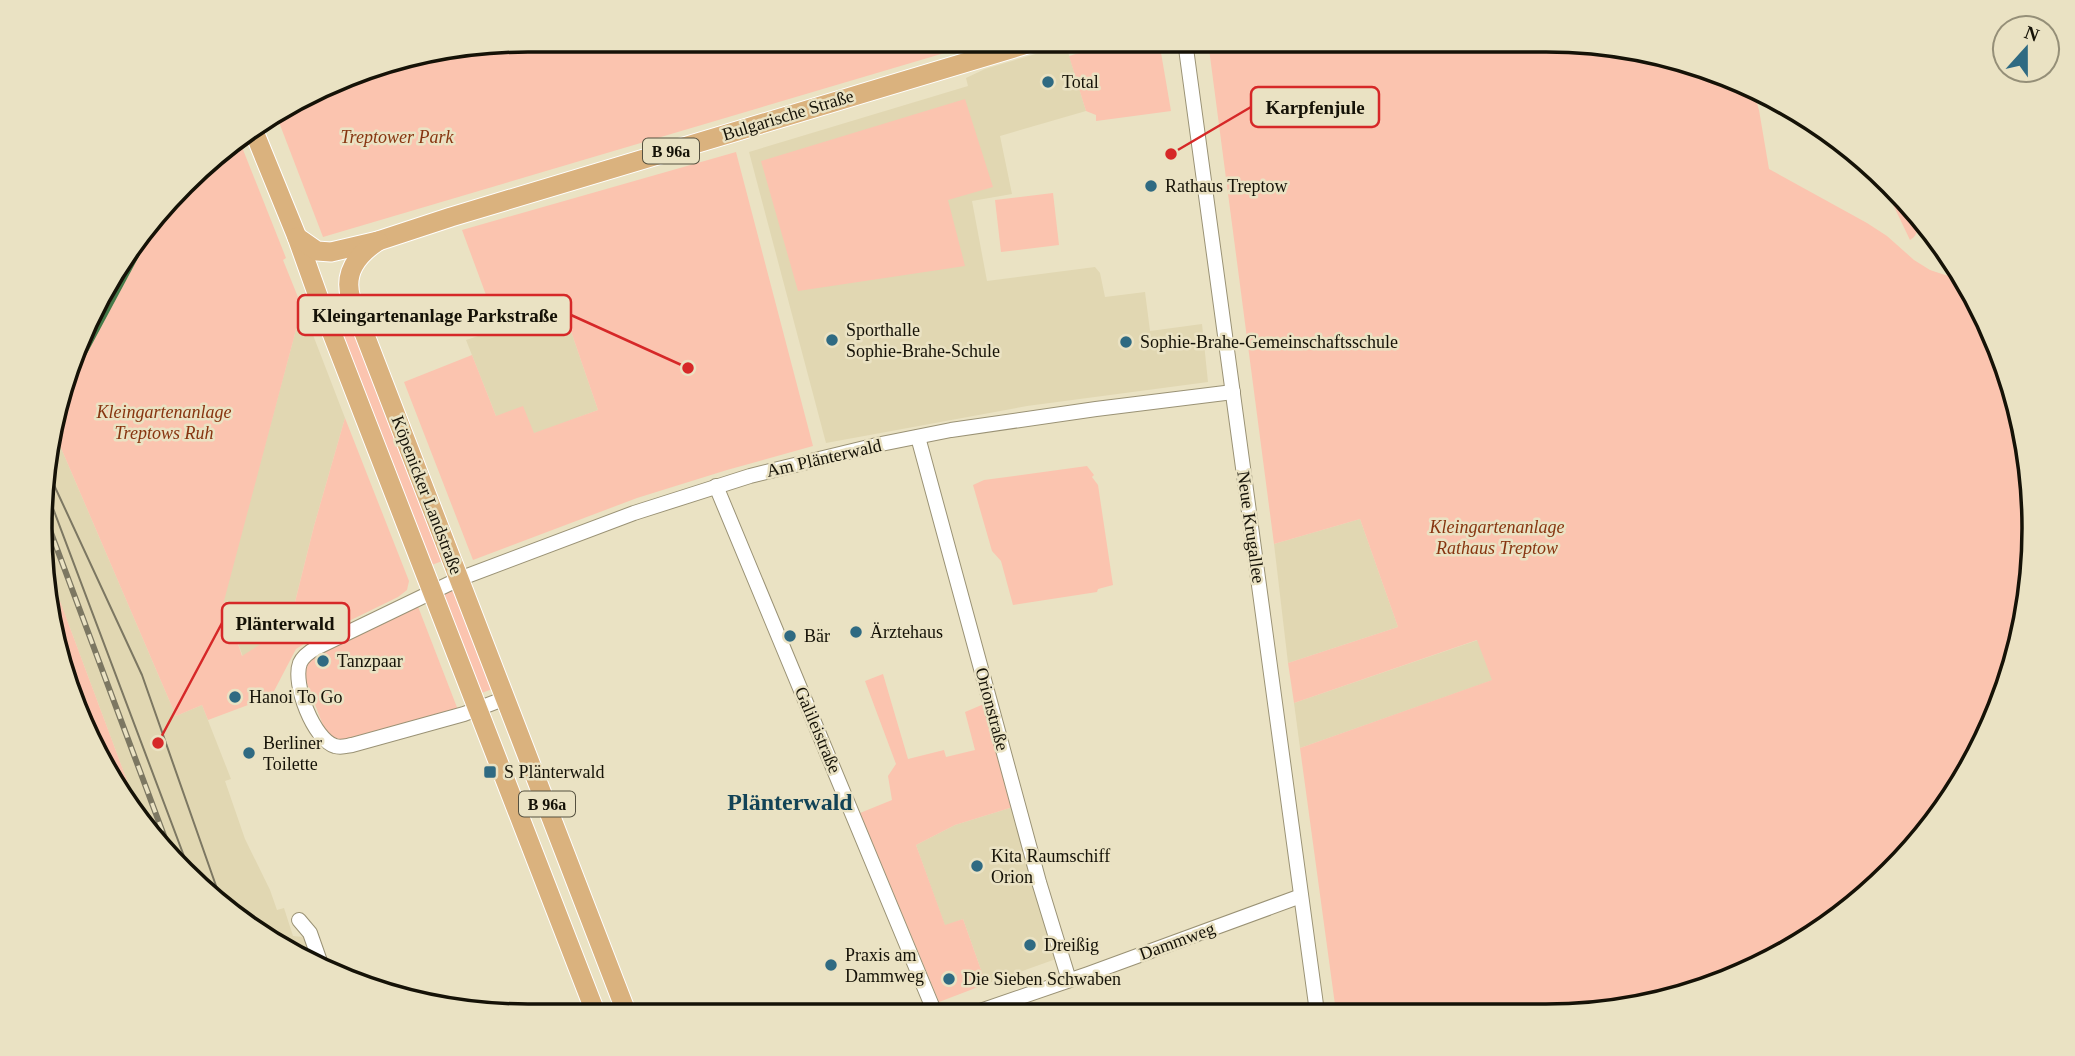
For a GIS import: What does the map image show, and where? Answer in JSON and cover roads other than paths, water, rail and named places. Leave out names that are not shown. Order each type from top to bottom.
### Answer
[{"type":"main road","name":"Bulgarische Straße","points":[[298,237],[311,248],[327,252],[378,241],[1000,52]]},
{"type":"main road","name":"B 96a","points":[[257,138],[298,237]]},
{"type":"main road","name":"Köpenicker Landstraße","points":[[298,237],[323,310],[592,1004]]},
{"type":"main road","name":"Bulgarische Straße","points":[[349,291],[350,273],[356,261],[368,247],[378,241]]},
{"type":"main road","name":"Köpenicker Landstraße","points":[[349,291],[623,1004]]},
{"type":"street","name":"Neue Krugallee","points":[[1187,52],[1316,1004]]},
{"type":"street","name":"Am Plänterwald","points":[[432,591],[634,513],[716,486],[827,457],[918,437],[1082,411],[1233,392]]},
{"type":"street","name":"Orionstraße","points":[[918,437],[1069,980]]},
{"type":"street","name":"Galileistraße","points":[[716,486],[931,1004]]},
{"type":"street","name":"Köpenicker Landstraße","points":[[432,591],[307,653],[299,664],[301,692],[310,716],[324,739],[333,746],[342,747],[478,709],[506,698]]},
{"type":"street","name":"Dammweg","points":[[1000,1004],[1301,896]]},
{"type":"street","points":[[299,920],[310,933],[317,954]]},
{"type":"waterway","points":[[89,347],[132,265]]},
{"type":"tram line","points":[[55,487],[142,675],[216,887]]},
{"type":"tram line","points":[[53,509],[184,855]]},
{"type":"railway","points":[[53,537],[162,831]]},
{"type":"place","name":"Total","points":[[1048,82]]},
{"type":"place","name":"Karpfenjule","points":[[1171,154]]},
{"type":"place","name":"Rathaus Treptow","points":[[1151,186]]},
{"type":"place","name":"Sporthalle Sophie-Brahe-Schule","points":[[832,340]]},
{"type":"place","name":"Sophie-Brahe-Gemeinschaftsschule","points":[[1126,342]]},
{"type":"place","name":"Kleingartenanlage Parkstraße","points":[[688,368]]},
{"type":"place","name":"Ärztehaus","points":[[856,632]]},
{"type":"place","name":"Bär","points":[[790,636]]},
{"type":"place","name":"Tanzpaar","points":[[323,661]]},
{"type":"place","name":"Hanoi To Go","points":[[235,697]]},
{"type":"place","name":"Plänterwald","points":[[158,743]]},
{"type":"place","name":"Berliner Toilette","points":[[249,753]]},
{"type":"place","name":"S Plänterwald","points":[[490,772]]},
{"type":"place","name":"Kita Raumschiff Orion","points":[[977,866]]},
{"type":"place","name":"Dreißig","points":[[1030,945]]},
{"type":"place","name":"Praxis am Dammweg","points":[[831,965]]},
{"type":"place","name":"Die Sieben Schwaben","points":[[949,979]]},
{"type":"district","name":"Plänterwald","points":[[790,802]]},
{"type":"park label","name":"Treptower Park","points":[[397,137]]},
{"type":"park label","name":"Kleingartenanlage Treptows Ruh","points":[[164,422]]},
{"type":"park label","name":"Kleingartenanlage Rathaus Treptow","points":[[1497,537]]}]
